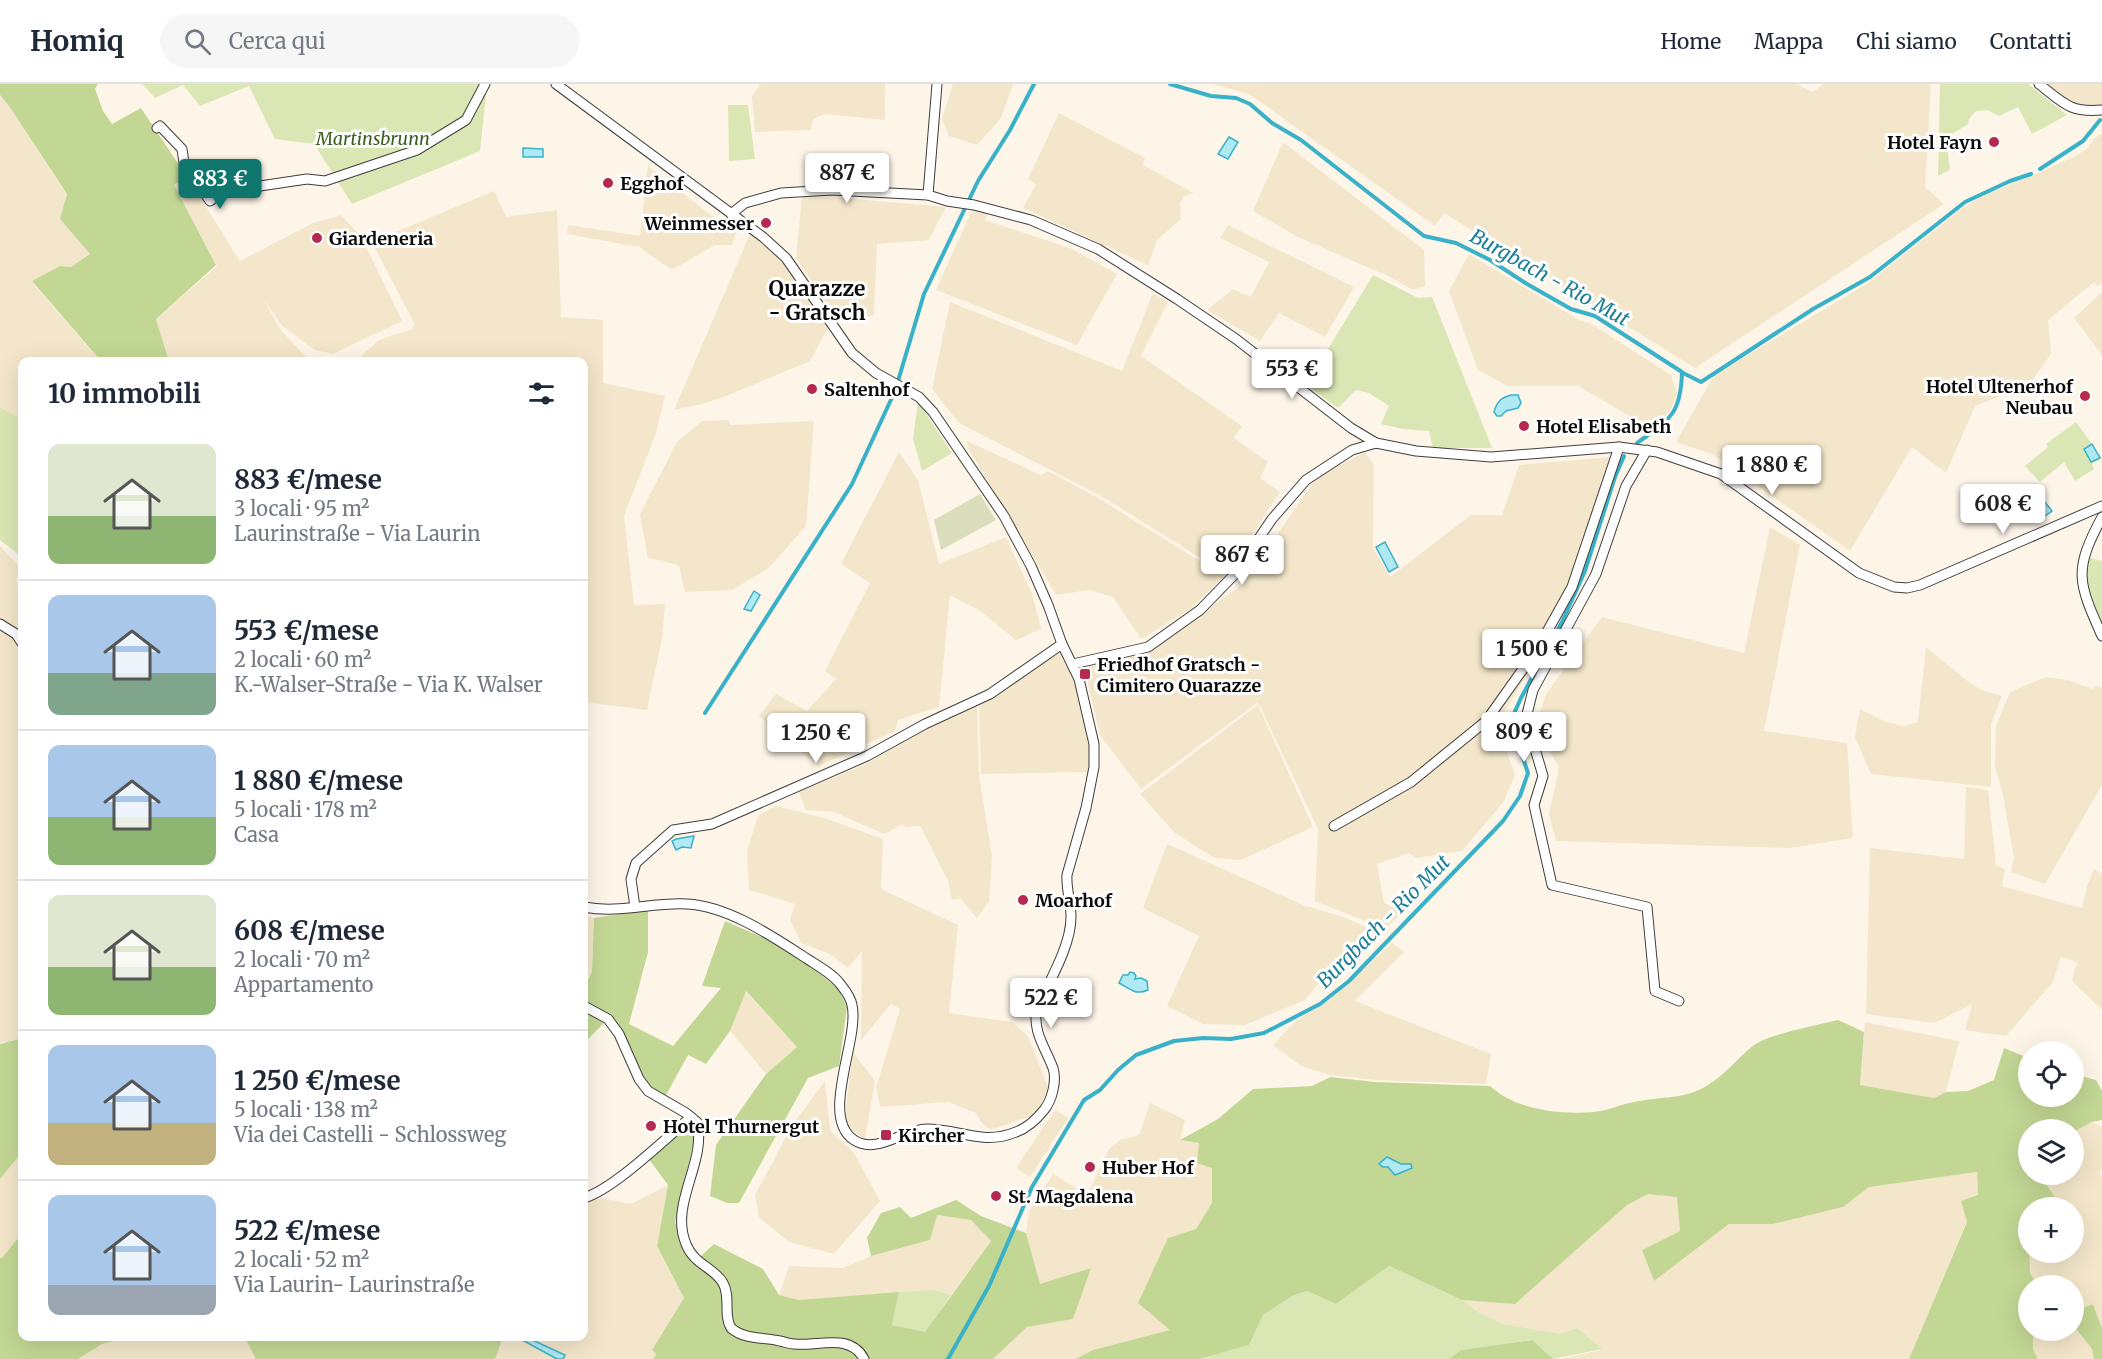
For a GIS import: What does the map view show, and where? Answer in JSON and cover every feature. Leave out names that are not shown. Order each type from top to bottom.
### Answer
[{"type":"street","points":[[157,128],[160,126],[182,149],[184,163],[210,201],[231,186],[260,186],[307,179],[325,181],[417,150],[466,120],[485,84]]},
{"type":"street","points":[[556,84],[786,258],[852,353],[876,373],[919,397],[933,412],[1004,516],[1031,566],[1062,644],[1079,679],[1094,744],[1094,767],[1086,808],[1066,885],[1071,917],[1067,942],[1037,1008],[1035,1018],[1035,1028],[1054,1070],[1054,1085],[1048,1105],[1037,1119],[1024,1129],[1002,1138],[988,1139],[918,1129],[884,1143],[868,1145],[855,1141],[846,1132],[840,1119],[841,1092],[853,1020],[852,1004],[841,984],[783,943],[749,924],[712,908],[687,904],[602,910],[588,908]]},
{"type":"street","points":[[928,195],[937,84]]},
{"type":"street","points":[[2039,84],[2070,108],[2085,111],[2102,110]]},
{"type":"street","points":[[730,214],[745,203],[791,192],[832,190],[928,195],[1031,220],[1098,249],[1178,299],[1236,339],[1351,428],[1376,443],[1416,451],[1491,457],[1619,447],[1657,452],[1721,474],[1858,573],[1894,587],[1907,588],[1920,585],[2102,506]]},
{"type":"street","points":[[1072,663],[1148,646],[1200,610],[1234,575],[1272,519],[1306,480],[1353,450],[1376,443]]},
{"type":"street","points":[[1334,826],[1412,782],[1486,721],[1538,648],[1572,587],[1619,447]]},
{"type":"street","points":[[1647,450],[1626,486],[1596,574],[1533,690],[1526,718],[1543,776],[1534,805],[1552,885],[1647,907],[1655,991],[1679,1001]]},
{"type":"street","points":[[2102,517],[2086,550],[2081,568],[2081,579],[2102,636]]},
{"type":"street","points":[[0,624],[18,637]]},
{"type":"street","points":[[635,908],[631,879],[636,863],[673,830],[712,824],[867,756],[926,724],[990,694],[1062,644]]},
{"type":"street","points":[[588,1008],[608,1020],[619,1034],[639,1079],[648,1091],[697,1122],[699,1143],[683,1212],[683,1234],[694,1257],[722,1281],[729,1324],[734,1331],[749,1337],[795,1344],[826,1341],[838,1343],[855,1348],[864,1359]]},
{"type":"street","points":[[588,1196],[620,1176],[691,1117]]},
{"type":"shaded area","points":[[760,84],[885,84],[885,120],[824,114],[813,119],[811,130],[755,132],[752,96]]},
{"type":"shaded area","points":[[953,84],[1013,84],[1001,118],[977,145],[949,136],[942,119]]},
{"type":"shaded area","points":[[1213,84],[1796,84],[1813,92],[1823,84],[1931,84],[1925,187],[1944,204],[1695,368],[1444,213],[1435,226],[1249,94]]},
{"type":"shaded area","points":[[2043,84],[2102,84],[2102,108],[2079,108]]},
{"type":"shaded area","points":[[0,96],[11,109],[67,195],[60,219],[90,254],[71,267],[60,266],[32,282],[97,357],[18,357],[18,418],[0,407]]},
{"type":"shaded area","points":[[1059,113],[1145,158],[1143,165],[1194,193],[1183,197],[1180,204],[1181,219],[1157,240],[1148,265],[1023,208],[1036,185],[1028,179]]},
{"type":"shaded area","points":[[2102,133],[2102,283],[2097,286],[2094,282],[2048,320],[2051,354],[2029,385],[1975,406],[1946,473],[1912,447],[1850,551],[1714,455],[1676,442],[1714,375],[1865,285],[1964,207],[1988,193],[2075,156],[2087,149]]},
{"type":"shaded area","points":[[1283,142],[1424,250],[1425,286],[1413,290],[1390,277],[1298,237],[1253,211]]},
{"type":"shaded area","points":[[648,166],[711,215],[738,227],[732,245],[715,245],[672,270],[639,247],[567,234],[568,225],[640,236]]},
{"type":"shaded area","points":[[188,178],[240,261],[313,223],[341,215],[362,238],[402,321],[333,354],[315,350],[282,326],[263,298],[280,329],[306,357],[168,357],[156,319],[217,266],[174,185]]},
{"type":"shaded area","points":[[494,191],[506,217],[557,210],[561,317],[603,320],[603,383],[665,396],[656,433],[624,516],[634,605],[665,604],[662,639],[647,710],[588,703],[588,357],[360,357],[379,340],[412,329],[414,323],[372,242]]},
{"type":"shaded area","points":[[802,197],[831,197],[946,207],[929,240],[877,244],[874,315],[839,322],[796,258]]},
{"type":"shaded area","points":[[973,208],[988,213],[985,220],[1070,248],[1117,274],[1077,345],[936,290]]},
{"type":"shaded area","points":[[1228,225],[1354,287],[1325,337],[1279,313],[1260,341],[1207,310],[1233,289],[1251,297],[1269,262],[1220,238]]},
{"type":"shaded area","points":[[750,234],[775,253],[828,328],[810,361],[731,394],[706,403],[674,410]]},
{"type":"shaded area","points":[[1469,254],[1579,320],[1590,323],[1671,375],[1677,394],[1671,409],[1662,420],[1650,428],[1578,386],[1508,386],[1478,370],[1449,291]]},
{"type":"shaded area","points":[[2102,292],[2102,355],[2074,318]]},
{"type":"shaded area","points":[[1153,293],[1168,302],[1141,356],[1242,426],[1234,438],[1268,462],[1260,478],[1280,492],[1226,574],[1101,496],[959,423],[932,389],[950,302],[1122,371]]},
{"type":"shaded area","points":[[728,420],[731,425],[814,421],[806,526],[769,568],[732,590],[685,592],[679,565],[648,558],[640,514],[677,442],[702,421]]},
{"type":"shaded area","points":[[967,441],[1041,475],[1048,471],[1098,498],[1224,576],[1191,609],[1141,639],[1113,597],[1089,590],[1056,595],[968,448]]},
{"type":"shaded area","points":[[899,452],[918,480],[939,564],[1006,537],[1032,594],[1041,629],[1016,640],[980,611],[950,595],[939,707],[898,720],[895,731],[818,766],[759,716],[776,694],[807,711],[836,679],[825,671],[870,583],[841,564]]},
{"type":"shaded area","points":[[1365,452],[1374,465],[1373,548],[1390,577],[1471,515],[1502,515],[1519,465],[1612,457],[1571,583],[1538,656],[1497,724],[1515,775],[1504,801],[1462,851],[1416,858],[1409,853],[1377,864],[1384,903],[1403,912],[1385,929],[1315,901],[1318,829],[1258,702],[1141,789],[1100,735],[1084,666],[1153,649],[1243,584],[1317,477]]},
{"type":"shaded area","points":[[1770,527],[1800,545],[1764,731],[1847,743],[1853,838],[1790,848],[1556,841],[1549,814],[1559,768],[1536,725],[1546,694],[1602,617],[1744,653]]},
{"type":"shaded area","points":[[0,546],[18,565],[18,578],[16,579],[18,638],[0,623]]},
{"type":"shaded area","points":[[0,625],[18,641],[18,1039],[0,1043]]},
{"type":"shaded area","points":[[1926,647],[1970,683],[1982,690],[2002,696],[1991,724],[1991,787],[1871,774],[1855,737],[1860,709],[1886,722],[1904,726],[1918,722]]},
{"type":"shaded area","points":[[1059,652],[1074,682],[1089,734],[1091,772],[981,774],[979,706]]},
{"type":"shaded area","points":[[2046,677],[2068,680],[2093,689],[2096,686],[2102,687],[2102,785],[2045,884],[2011,872],[2014,858],[2002,790],[1995,767],[1996,726],[2010,692]]},
{"type":"shaded area","points":[[1258,705],[1313,827],[1241,860],[1214,858],[1175,833],[1140,794]]},
{"type":"shaded area","points":[[977,706],[979,775],[992,856],[989,901],[977,918],[960,898],[952,900],[948,881],[921,827],[907,828],[901,825],[884,834],[834,812],[806,810],[799,792],[864,765],[923,731]]},
{"type":"shaded area","points":[[1966,787],[1988,790],[1996,865],[2005,869],[2002,886],[2082,908],[2094,869],[2102,874],[2102,1010],[2072,981],[2077,962],[2061,957],[2053,982],[2006,1036],[1965,1030],[1972,1004],[1935,1023],[1866,1014],[1870,848],[1964,859]]},
{"type":"shaded area","points":[[776,806],[824,818],[883,839],[881,889],[958,925],[949,1013],[1012,1022],[1028,1036],[1049,1090],[1038,1109],[1028,1117],[990,1130],[981,1122],[976,1113],[948,1102],[880,1107],[876,1088],[900,1009],[891,1004],[861,1040],[862,951],[848,968],[830,954],[801,943],[790,919],[795,904],[749,890],[747,851],[758,816]]},
{"type":"shaded area","points":[[1167,844],[1303,905],[1344,917],[1381,934],[1335,984],[1322,979],[1305,1000],[1245,1025],[1203,1024],[1167,1006],[1199,936],[1143,908]]},
{"type":"shaded area","points":[[588,916],[594,918],[592,972],[588,980]]},
{"type":"shaded area","points":[[1392,943],[1404,952],[1355,1001],[1491,1054],[1486,1084],[1375,1080],[1329,1075],[1301,1066],[1273,1045],[1297,1020],[1330,1000]]},
{"type":"shaded area","points":[[745,991],[797,1047],[766,1074],[730,1031]]},
{"type":"shaded area","points":[[1865,1022],[1959,1041],[1946,1092],[1934,1098],[1860,1085]]},
{"type":"shaded area","points":[[853,1052],[875,1081],[865,1139],[849,1128],[845,1116]]},
{"type":"shaded area","points":[[825,1081],[830,1130],[854,1153],[880,1201],[834,1254],[789,1242],[759,1217],[755,1195],[793,1124]]},
{"type":"shaded area","points":[[1150,1103],[1185,1120],[1180,1140],[1199,1143],[1212,1168],[1212,1203],[1196,1229],[1168,1238],[1165,1323],[1171,1330],[1093,1350],[1076,1359],[993,1359],[1027,1327],[1073,1319],[1090,1268],[1040,1285],[1026,1233],[1029,1212],[1053,1174],[1087,1195],[1109,1149],[1120,1140],[1139,1135]]},
{"type":"shaded area","points":[[1055,1110],[1068,1118],[1030,1177],[1016,1168]]},
{"type":"shaded area","points":[[2092,1122],[2102,1127],[2100,1174],[2102,1176],[2102,1328],[2093,1304],[2084,1308],[2084,1275],[2031,1275],[2030,1273],[2030,1263],[2084,1263],[2084,1197],[2054,1197],[2047,1185],[2084,1185],[2084,1126]]},
{"type":"shaded area","points":[[18,1157],[18,1238],[2,1258],[0,1258],[0,1179]]},
{"type":"shaded area","points":[[1977,1172],[1978,1195],[1909,1359],[1560,1359],[1601,1350],[1560,1334],[1503,1324],[1478,1312],[1462,1300],[1516,1303],[1627,1205],[1648,1193],[1678,1197],[1680,1231],[1642,1250],[1654,1281],[1729,1224],[1773,1224],[1843,1207],[1869,1187]]},
{"type":"shaded area","points":[[668,1185],[657,1246],[684,1298],[652,1350],[656,1354],[653,1359],[495,1359],[502,1341],[588,1341],[588,1202],[602,1198],[631,1204]]},
{"type":"shaded area","points":[[936,1215],[971,1220],[991,1241],[951,1295],[935,1290],[799,1300],[779,1295],[789,1266],[843,1268],[871,1256],[930,1240]]},
{"type":"shaded area","points":[[2084,1339],[2092,1349],[2094,1359],[2038,1359],[2033,1349],[2033,1341],[2084,1341]]},
{"type":"shaded area","points":[[113,1341],[247,1341],[255,1359],[78,1359],[102,1344]]},
{"type":"green space","points":[[0,84],[98,84],[95,89],[103,111],[112,124],[141,108],[187,177],[174,185],[216,265],[156,319],[168,357],[98,357],[32,281],[60,266],[71,267],[90,254],[60,219],[67,194],[0,95]]},
{"type":"green space","name":"Martinsbrunn","points":[[142,84],[487,84],[480,151],[352,204],[314,144],[275,139],[249,86],[200,106],[183,85],[155,98]]},
{"type":"green space","points":[[1940,84],[2028,84],[2067,115],[2032,134],[2018,107],[1999,116],[1987,110],[1976,111],[1968,124],[1946,138],[1950,170],[1938,176]]},
{"type":"green space","points":[[728,105],[748,105],[755,159],[729,161]]},
{"type":"green space","points":[[1373,275],[1418,298],[1432,297],[1492,448],[1433,448],[1429,431],[1381,424],[1389,406],[1369,393],[1356,390],[1338,408],[1306,385]]},
{"type":"green space","points":[[918,402],[952,453],[922,471],[913,439]]},
{"type":"green space","points":[[0,407],[18,418],[18,554],[0,540]]},
{"type":"green space","points":[[2076,422],[2102,458],[2092,464],[2094,469],[2075,481],[2064,462],[2040,482],[2025,466],[2048,447],[2046,444]]},
{"type":"green space","points":[[980,494],[996,520],[941,550],[934,520]]},
{"type":"green space","points":[[2084,556],[2102,561],[2102,636],[2084,592]]},
{"type":"green space","points":[[648,909],[648,952],[629,1024],[673,1046],[721,988],[702,986],[725,921],[787,948],[838,988],[847,1007],[839,1066],[808,1078],[739,1203],[727,1203],[710,1196],[716,1145],[766,1074],[797,1047],[746,991],[730,1031],[706,1064],[688,1055],[665,1097],[646,1084],[611,1015],[588,1002],[588,980],[592,972],[594,918]]},
{"type":"green space","points":[[588,1014],[604,1023],[588,1039]]},
{"type":"green space","points":[[1838,1020],[1864,1032],[1860,1085],[1934,1098],[1946,1092],[1968,1091],[1994,1080],[2004,1048],[2018,1054],[2018,1107],[2084,1107],[2084,1077],[2096,1080],[2102,1091],[2102,1120],[2084,1126],[2084,1119],[2018,1119],[2018,1185],[2047,1185],[2054,1196],[2018,1197],[2018,1263],[2030,1263],[2031,1275],[2018,1275],[2018,1341],[2033,1341],[2033,1349],[2038,1359],[1909,1359],[1967,1222],[1961,1201],[1978,1195],[1977,1172],[1869,1187],[1843,1207],[1773,1224],[1729,1224],[1654,1281],[1642,1250],[1680,1231],[1677,1197],[1648,1194],[1627,1205],[1515,1304],[1462,1300],[1389,1266],[1336,1304],[1307,1291],[1292,1296],[1263,1315],[1249,1345],[1200,1359],[1076,1359],[1093,1350],[1170,1330],[1138,1303],[1168,1238],[1196,1229],[1212,1203],[1212,1168],[1197,1163],[1199,1143],[1180,1140],[1218,1119],[1253,1089],[1312,1086],[1330,1077],[1375,1082],[1490,1086],[1512,1101],[1525,1106],[1567,1113],[1594,1112],[1642,1100],[1677,1096],[1701,1089],[1716,1079],[1754,1045],[1782,1034]]},
{"type":"green space","points":[[18,1039],[18,1157],[0,1179],[0,1044]]},
{"type":"green space","points":[[690,1123],[695,1137],[675,1222],[692,1264],[714,1244],[763,1269],[779,1295],[799,1300],[899,1292],[892,1325],[925,1332],[991,1241],[971,1220],[937,1215],[930,1240],[871,1256],[867,1238],[881,1213],[900,1207],[911,1218],[956,1200],[981,1216],[1026,1233],[1040,1284],[1091,1268],[1073,1319],[1027,1327],[993,1359],[653,1359],[656,1354],[652,1350],[684,1298],[657,1246],[668,1185],[648,1158]]},
{"type":"green space","points":[[18,1238],[18,1341],[114,1341],[102,1344],[78,1359],[0,1359],[0,1258]]},
{"type":"green space","points":[[1389,1266],[1462,1300],[1478,1312],[1503,1324],[1560,1334],[1577,1328],[1602,1349],[1553,1359],[1531,1340],[1461,1350],[1449,1359],[1200,1359],[1249,1345],[1263,1315],[1292,1296],[1307,1291],[1336,1304]]},
{"type":"green space","points":[[935,1290],[951,1295],[925,1333],[892,1325],[899,1292]]},
{"type":"green space","points":[[2093,1304],[2102,1328],[2102,1359],[2094,1359],[2092,1349],[2084,1339],[2084,1308]]},
{"type":"green space","points":[[1532,1340],[1553,1359],[1449,1359],[1461,1350]]},
{"type":"green space","points":[[247,1341],[502,1341],[495,1359],[255,1359]]},
{"type":"water","points":[[1229,137],[1238,142],[1228,159],[1218,154]]},
{"type":"water","points":[[523,148],[543,149],[543,157],[523,157]]},
{"type":"water","points":[[1511,395],[1518,395],[1521,403],[1518,408],[1497,416],[1494,412],[1498,403]]},
{"type":"water","points":[[2092,444],[2100,458],[2091,462],[2084,449]]},
{"type":"water","points":[[2041,497],[2052,511],[2045,516],[2034,503]]},
{"type":"water","points":[[1385,542],[1398,567],[1389,572],[1376,547]]},
{"type":"water","points":[[754,591],[760,595],[751,611],[744,609]]},
{"type":"water","points":[[694,836],[691,848],[682,847],[676,850],[672,841]]},
{"type":"water","points":[[1130,972],[1134,973],[1135,979],[1141,978],[1147,981],[1148,990],[1136,992],[1119,983],[1123,975],[1128,975]]},
{"type":"water","points":[[1387,1157],[1401,1164],[1411,1164],[1412,1168],[1395,1175],[1388,1167],[1379,1164]]},
{"type":"water","points":[[524,1341],[535,1341],[565,1355],[563,1359],[557,1359]]},
{"type":"waterway","points":[[705,713],[852,484],[895,391],[924,294],[978,181],[1010,130],[1034,84]]},
{"type":"waterway","name":"Burgbach - Rio Mut","points":[[1170,84],[1211,96],[1236,98],[1250,104],[1272,123],[1301,140],[1424,236],[1456,243],[1490,260],[1571,309],[1595,316],[1682,372],[1679,398],[1671,415],[1637,443]]},
{"type":"waterway","points":[[2040,169],[2083,141],[2100,120]]},
{"type":"waterway","points":[[1683,373],[1701,382],[1813,309],[1870,277],[1965,202],[2031,174]]},
{"type":"waterway","name":"Burgbach - Rio Mut","points":[[948,1359],[989,1286],[1032,1187],[1084,1100],[1100,1090],[1136,1055],[1174,1041],[1203,1038],[1231,1039],[1264,1033],[1320,1004],[1349,981],[1503,821],[1520,796],[1528,773],[1512,718],[1562,622],[1585,571],[1624,456]]},
{"type":"place","name":"Hotel Fayn","points":[[1994,142]]},
{"type":"place","name":"Egghof","points":[[608,183]]},
{"type":"place","name":"Weinmesser","points":[[766,223]]},
{"type":"place","name":"Giardeneria","points":[[317,238]]},
{"type":"place","name":"Saltenhof","points":[[812,389]]},
{"type":"place","name":"Hotel Ultenerhof Neubau","points":[[2085,396]]},
{"type":"place","name":"Hotel Elisabeth","points":[[1524,426]]},
{"type":"place","name":"Friedhof Gratsch - Cimitero Quarazze","points":[[1085,674]]},
{"type":"place","name":"Moarhof","points":[[1023,900]]},
{"type":"place","name":"Hotel Thurnergut","points":[[651,1126]]},
{"type":"place","name":"Kircher","points":[[886,1135]]},
{"type":"place","name":"Huber Hof","points":[[1090,1167]]},
{"type":"place","name":"St. Magdalena","points":[[996,1196]]},
{"type":"district","name":"Quarazze - Gratsch","points":[[817,300]]}]
